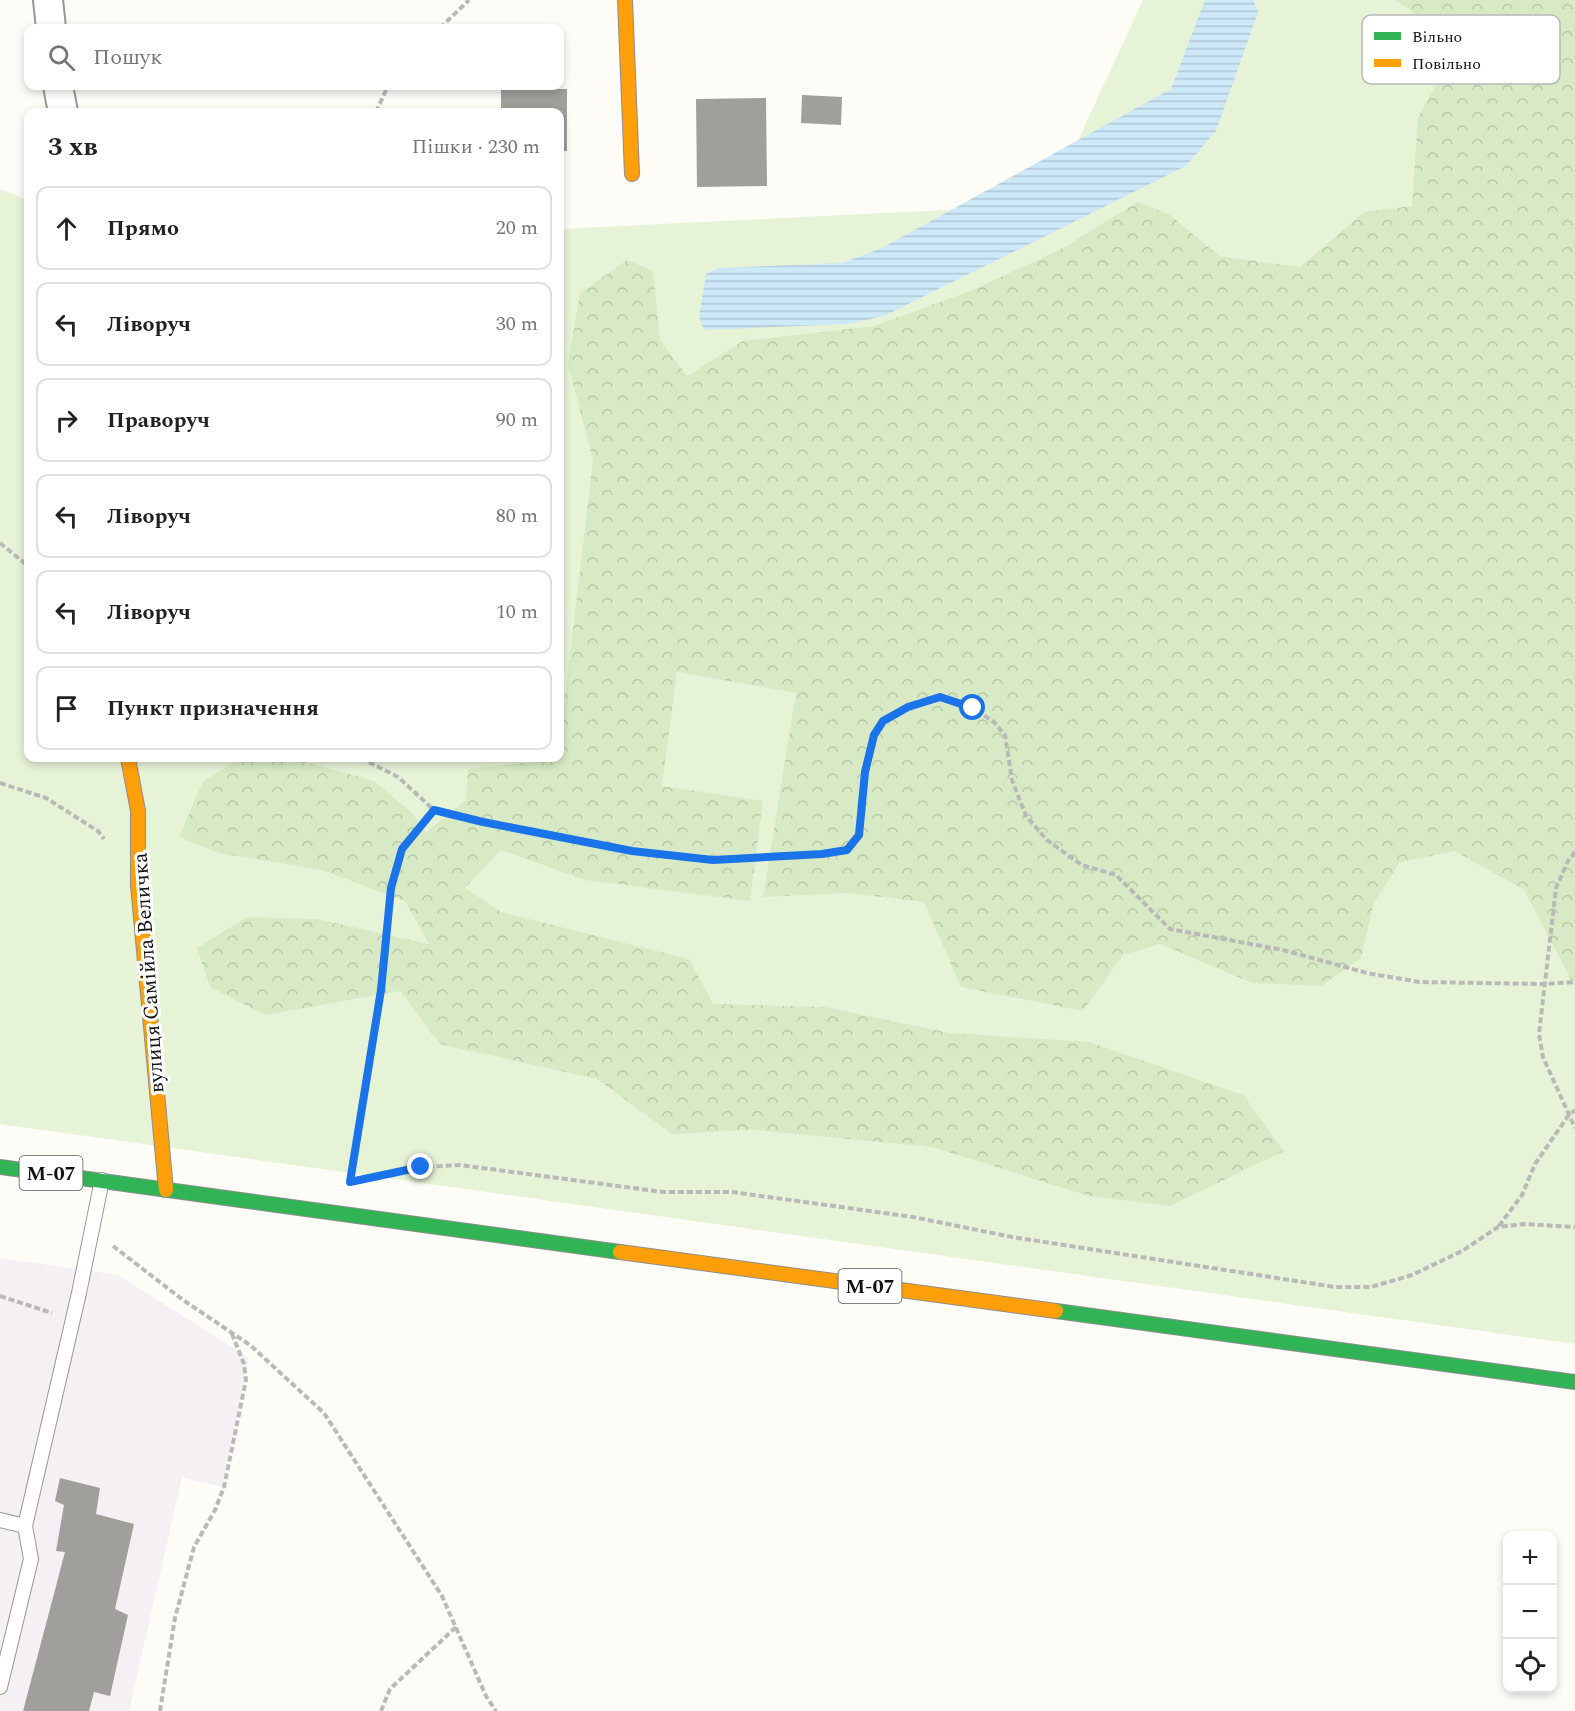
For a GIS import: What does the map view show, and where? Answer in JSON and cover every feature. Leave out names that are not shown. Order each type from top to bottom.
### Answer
[{"type":"main road","points":[[625,0],[632,174]]},
{"type":"main road","name":"вулиця Самійла Величка","points":[[129,762],[138,811],[138,885],[166,1190]]},
{"type":"main road","name":"М-07","points":[[0,1167],[1575,1382]]},
{"type":"street","points":[[48,0],[51,24]]},
{"type":"street","points":[[59,90],[62,108]]},
{"type":"lane","points":[[0,1687],[31,1559],[25,1526],[73,1319],[102,1180]]},
{"type":"lane","points":[[0,1520],[25,1526]]},
{"type":"path","points":[[444,24],[469,0]]},
{"type":"path","points":[[378,108],[385,90]]},
{"type":"path","points":[[0,543],[24,563]]},
{"type":"path","points":[[369,762],[398,777],[434,810],[495,824],[632,851],[713,860],[811,855],[847,850],[859,835],[865,772],[874,735],[883,721],[908,707],[940,697],[973,708],[994,722],[1005,735],[1012,780],[1026,816],[1047,840],[1082,865],[1116,875],[1170,929],[1283,950],[1367,973],[1419,982],[1544,984],[1575,982]]},
{"type":"path","points":[[0,783],[46,798],[98,831],[105,840]]},
{"type":"path","points":[[434,810],[402,849],[391,888],[381,990],[350,1182],[421,1167],[460,1165],[663,1192],[732,1192],[913,1217],[1012,1237],[1335,1287],[1371,1287],[1412,1275],[1462,1251],[1498,1227],[1522,1195],[1535,1164],[1568,1116],[1575,1110]]},
{"type":"path","points":[[1575,852],[1568,861],[1556,888],[1554,922],[1539,1034],[1543,1057],[1575,1128]]},
{"type":"path","points":[[1498,1227],[1523,1224],[1575,1227]]},
{"type":"path","points":[[92,1230],[183,1300],[250,1345],[324,1413],[442,1596],[486,1696],[496,1711]]},
{"type":"path","points":[[0,1296],[73,1319]]},
{"type":"path","points":[[160,1711],[175,1618],[194,1547],[215,1510],[224,1487],[246,1380],[244,1364],[231,1332]]},
{"type":"path","points":[[381,1711],[390,1689],[456,1627]]},
{"type":"shaded area","points":[[0,1258],[118,1275],[249,1358],[222,1487],[182,1477],[129,1711],[0,1711]]},
{"type":"green space","points":[[1143,0],[1575,0],[1575,1344],[0,1124],[0,189],[24,198],[24,762],[564,762],[564,229],[1048,205]]},
{"type":"green space","points":[[1395,0],[1575,0],[1575,987],[1524,890],[1455,851],[1400,862],[1374,903],[1361,958],[1321,986],[1252,983],[1160,944],[1123,955],[1083,1011],[961,987],[924,902],[847,893],[763,897],[796,693],[677,672],[662,786],[763,801],[750,901],[585,880],[501,850],[465,888],[501,912],[689,959],[713,1004],[825,1007],[950,1033],[1089,1042],[1243,1095],[1284,1151],[1170,1206],[1089,1196],[932,1147],[753,1130],[672,1134],[597,1079],[440,1044],[400,991],[265,1015],[210,987],[197,948],[247,917],[317,919],[429,944],[405,901],[322,870],[219,853],[179,837],[203,781],[235,762],[306,762],[374,781],[411,812],[426,832],[466,800],[468,769],[526,762],[564,762],[564,706],[593,460],[568,364],[580,293],[627,260],[653,271],[660,340],[687,376],[743,341],[874,326],[973,290],[1063,248],[1138,202],[1170,215],[1219,256],[1300,267],[1364,212],[1412,206],[1418,117],[1437,84],[1560,84],[1560,15],[1416,15]]},
{"type":"water","points":[[1205,0],[1253,0],[1258,12],[1216,131],[1186,166],[884,316],[849,324],[704,330],[699,317],[706,274],[718,268],[842,263],[882,248],[1171,89]]},
{"type":"building","points":[[567,89],[567,151],[564,151],[564,108],[501,108],[501,90]]},
{"type":"building","points":[[802,95],[842,97],[841,125],[801,123]]},
{"type":"building","points":[[766,98],[767,186],[697,187],[696,99]]},
{"type":"building","points":[[60,1478],[100,1488],[96,1514],[134,1524],[115,1609],[128,1615],[110,1696],[94,1692],[89,1711],[23,1711],[65,1552],[56,1551],[64,1505],[55,1501]]},
{"type":"traffic: fast","points":[[0,1167],[620,1252]]},
{"type":"traffic: fast","points":[[1056,1311],[1575,1382]]},
{"type":"traffic: slow","points":[[625,0],[632,174]]},
{"type":"traffic: slow","points":[[129,762],[138,811],[138,885],[166,1190]]},
{"type":"traffic: slow","points":[[620,1252],[1056,1311]]},
{"type":"route","points":[[421,1167],[350,1182],[381,990],[391,888],[402,849],[434,810],[483,822],[632,851],[713,860],[779,858],[847,850],[859,835],[865,772],[874,735],[883,721],[908,707],[940,697],[973,708]]}]
